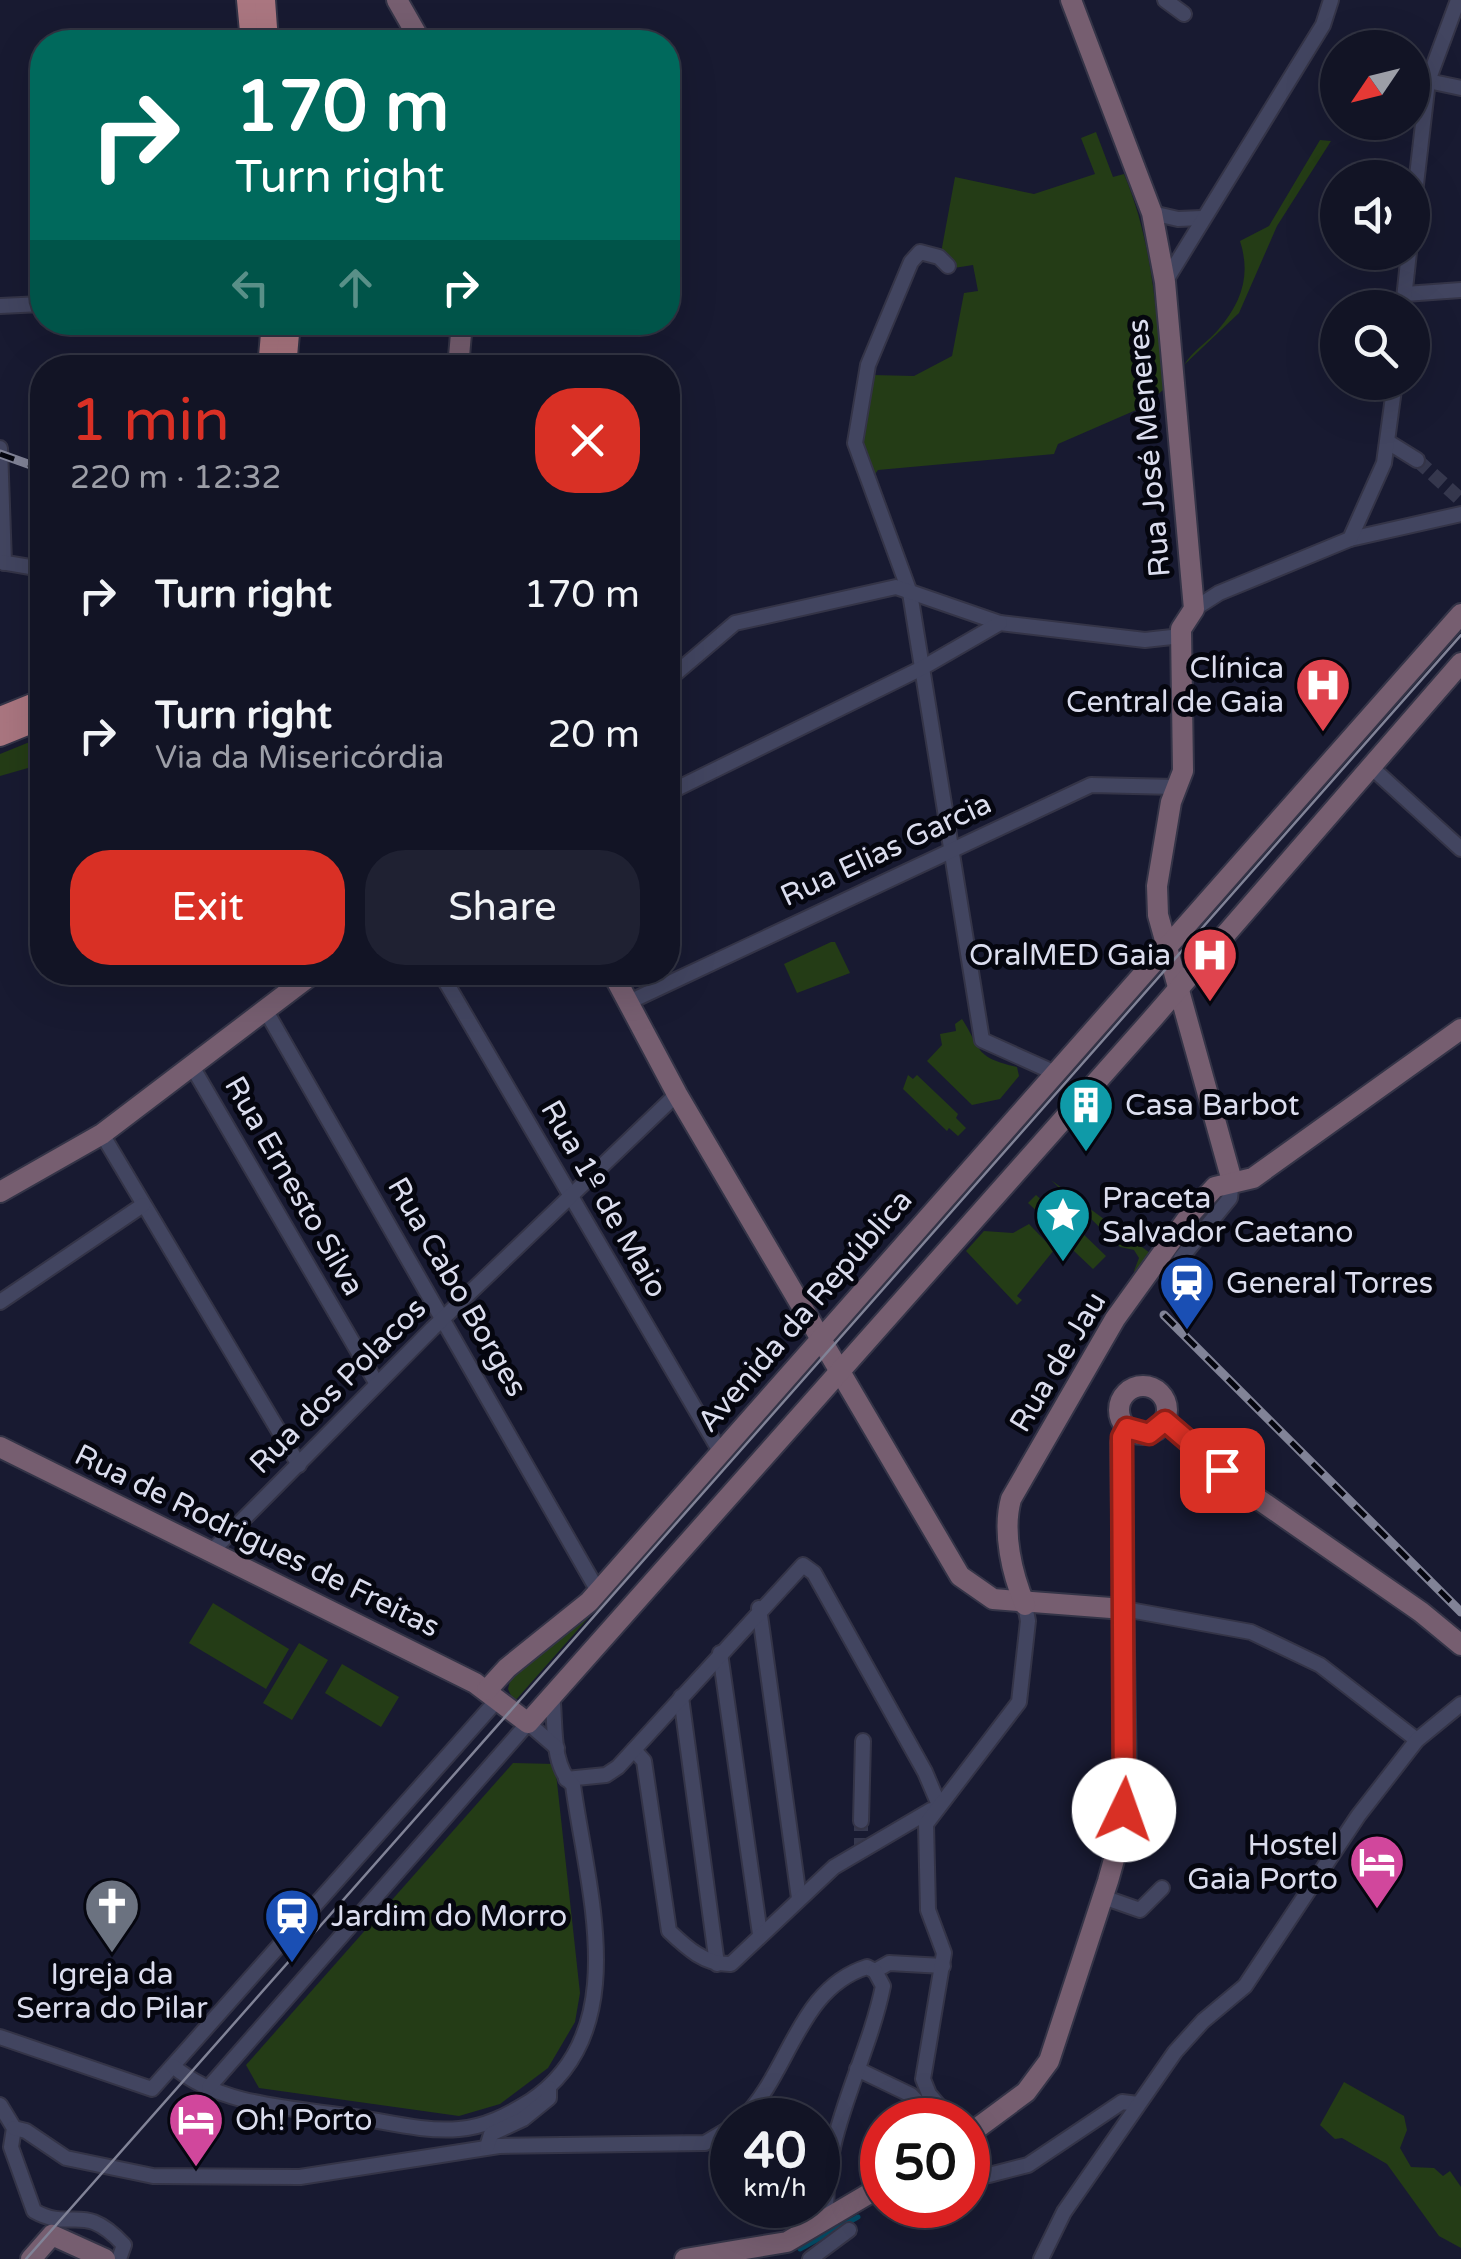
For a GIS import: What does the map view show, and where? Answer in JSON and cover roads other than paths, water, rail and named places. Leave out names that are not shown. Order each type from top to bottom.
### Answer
[{"type":"main road","points":[[247,0],[249,30]]},
{"type":"main road","points":[[265,0],[267,30]]},
{"type":"main road","points":[[398,0],[414,30]]},
{"type":"main road","name":"Rua José Meneres","points":[[1070,0],[1152,213],[1164,282],[1194,609]]},
{"type":"main road","points":[[1194,609],[1183,622],[1181,636],[1183,771],[1176,787],[1158,886],[1164,947],[1232,1181]]},
{"type":"main road","name":"Avenida da República","points":[[493,1694],[598,1591],[722,1453],[1053,1072],[1461,614]]},
{"type":"main road","name":"Avenida da República","points":[[528,1723],[841,1373],[1461,663]]},
{"type":"main road","points":[[0,717],[30,705]]},
{"type":"main road","points":[[0,736],[30,724]]},
{"type":"main road","points":[[0,1192],[102,1134],[298,985]]},
{"type":"main road","points":[[619,985],[677,1094],[960,1576],[980,1594],[1024,1604],[1124,1609]]},
{"type":"main road","name":"Rua de Jau","points":[[1024,1604],[1014,1579],[1008,1518],[1011,1499],[1115,1318],[1192,1212],[1214,1187],[1252,1178],[1461,1029]]},
{"type":"main road","points":[[990,2118],[1026,2092],[1049,2061],[1122,1831],[1126,1789],[1121,1442],[1127,1428],[1120,1408],[1126,1394],[1138,1387],[1152,1388],[1163,1397],[1165,1421],[1222,1470],[1461,1645]]},
{"type":"main road","points":[[1127,1428],[1149,1434],[1165,1421]]},
{"type":"main road","name":"Rua de Rodrigues de Freitas","points":[[0,1447],[493,1694]]},
{"type":"main road","points":[[598,1591],[614,1623]]},
{"type":"main road","points":[[493,1694],[528,1723]]},
{"type":"main road","points":[[685,2259],[787,2242],[812,2228]]},
{"type":"main road","points":[[36,2252],[52,2236],[93,2257]]},
{"type":"street","points":[[1165,0],[1184,14]]},
{"type":"street","points":[[1164,282],[1323,25],[1330,0]]},
{"type":"street","points":[[1430,76],[1458,0]]},
{"type":"street","points":[[1430,81],[1461,88]]},
{"type":"street","points":[[1152,213],[1178,219],[1202,218]]},
{"type":"street","points":[[948,266],[939,257],[920,252],[911,262],[868,366],[855,443],[910,594],[982,1040],[1053,1072]]},
{"type":"street","points":[[1430,296],[1461,290]]},
{"type":"street","points":[[0,306],[30,305]]},
{"type":"street","points":[[1350,539],[1384,463],[1394,400]]},
{"type":"street","points":[[1388,442],[1417,460]]},
{"type":"street","points":[[0,448],[2,562],[30,567]]},
{"type":"street","points":[[1194,609],[1219,593],[1350,539],[1461,514]]},
{"type":"street","points":[[680,670],[735,623],[896,587],[1000,623],[1144,640],[1181,636]]},
{"type":"street","points":[[680,786],[922,668],[1000,623]]},
{"type":"street","points":[[1370,766],[1461,849]]},
{"type":"street","name":"Rua Elias Garcia","points":[[680,977],[1092,785],[1176,787]]},
{"type":"street","name":"Rua 1º de Maio","points":[[447,985],[722,1453]]},
{"type":"street","name":"Rua Elias Garcia","points":[[628,1002],[664,985]]},
{"type":"street","name":"Rua Cabo Borges","points":[[266,1011],[598,1591]]},
{"type":"street","name":"Rua Ernesto Silva","points":[[193,1068],[377,1384]]},
{"type":"street","name":"Rua dos Polacos","points":[[211,1552],[443,1318],[677,1094]]},
{"type":"street","points":[[102,1134],[298,1465]]},
{"type":"street","points":[[1189,1263],[1181,1258],[1230,1198],[1232,1181]]},
{"type":"street","points":[[0,1302],[143,1205]]},
{"type":"street","points":[[566,1779],[606,1775],[634,1750],[793,1570],[803,1566],[814,1573],[925,1772],[939,1805]]},
{"type":"street","points":[[932,2098],[923,2078],[944,1953],[928,1910],[926,1824],[1019,1702],[1028,1621],[1024,1604]]},
{"type":"street","points":[[759,1608],[798,1898]]},
{"type":"street","points":[[1124,1609],[1251,1632],[1320,1666],[1417,1740]]},
{"type":"street","points":[[720,1653],[760,1934]]},
{"type":"street","points":[[173,2066],[242,2099],[428,2128],[460,2129],[506,2117],[549,2088],[577,2057],[596,1991],[574,1785],[566,1779],[557,1748],[552,1693]]},
{"type":"street","name":"Avenida da República","points":[[0,2037],[152,2089],[493,1694]]},
{"type":"street","points":[[682,1698],[716,1964]]},
{"type":"street","points":[[1041,2259],[1064,2212],[1184,2040],[1245,1986],[1358,1816],[1417,1740],[1461,1704]]},
{"type":"street","points":[[528,1723],[557,1748]]},
{"type":"street","name":"Avenida da República","points":[[210,2087],[528,1723]]},
{"type":"street","points":[[861,1821],[863,1741]]},
{"type":"street","points":[[634,1750],[644,1761],[670,1931],[688,1949],[716,1964],[731,1964],[834,1867],[939,1805]]},
{"type":"street","points":[[1103,1896],[1140,1910],[1162,1888]]},
{"type":"street","points":[[875,1971],[889,1963],[943,1966]]},
{"type":"street","points":[[764,2098],[818,1999],[849,1973],[867,1967],[875,1971],[882,1986],[840,2116]]},
{"type":"street","points":[[858,2069],[914,2098]]},
{"type":"street","points":[[487,2147],[491,2134],[536,2110],[549,2098],[549,2088]]},
{"type":"street","points":[[990,2176],[1016,2170],[1122,2102],[1138,2104]]},
{"type":"street","points":[[0,2105],[14,2128],[11,2147],[34,2211],[50,2221],[85,2216],[98,2221],[124,2245],[119,2259]]},
{"type":"street","points":[[14,2128],[26,2131],[66,2158],[153,2176],[300,2177],[487,2147],[710,2140]]},
{"type":"street","points":[[810,2259],[850,2230]]},
{"type":"waterway","points":[[800,2249],[858,2217]]},
{"type":"tunnel","points":[[1417,460],[1461,500]]},
{"type":"tunnel","points":[[861,1821],[861,1852]]},
{"type":"tram line","points":[[26,2259],[1461,635]]},
{"type":"railway","points":[[0,454],[30,465]]},
{"type":"railway","points":[[1164,1315],[1461,1612]]},
{"type":"place","name":"Clínica Central de Gaia","points":[[1323,734]]},
{"type":"place","name":"OralMED Gaia","points":[[1210,1004]]},
{"type":"place","name":"Casa Barbot","points":[[1086,1154]]},
{"type":"place","name":"Praceta Salvador Caetano","points":[[1063,1264]]},
{"type":"place","name":"General Torres","points":[[1187,1332]]},
{"type":"place","name":"Hostel Gaia Porto","points":[[1377,1911]]},
{"type":"place","name":"Igreja da Serra do Pilar","points":[[112,1955]]},
{"type":"place","name":"Jardim do Morro","points":[[292,1965]]},
{"type":"place","name":"Oh! Porto","points":[[196,2169]]}]
